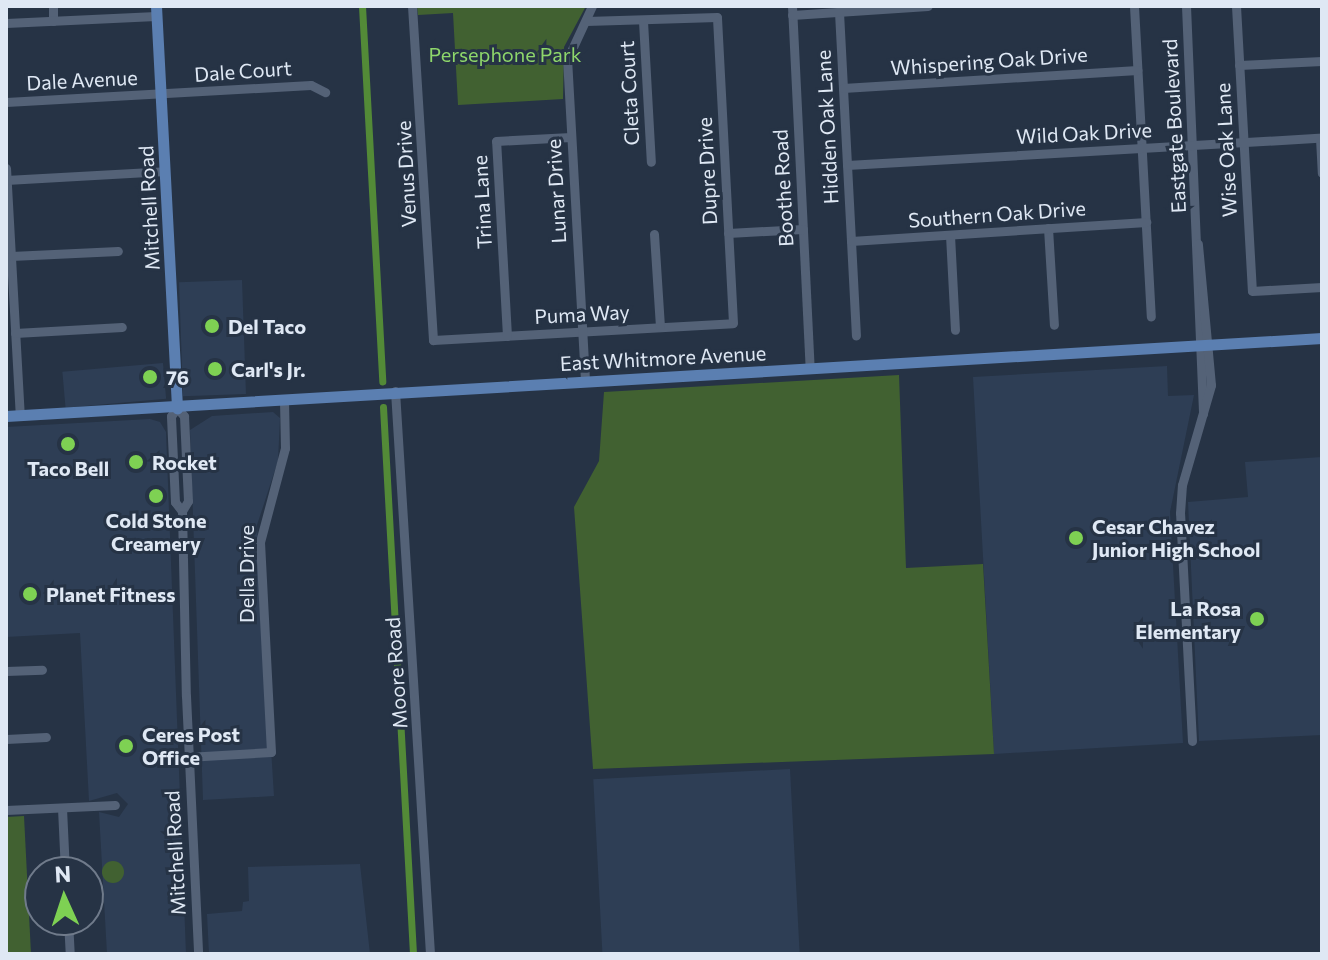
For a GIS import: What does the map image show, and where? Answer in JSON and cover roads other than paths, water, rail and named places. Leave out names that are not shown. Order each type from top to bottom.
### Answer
[{"type":"main road","name":"Mitchell Road","points":[[156,11],[177,408]]},
{"type":"main road","name":"East Whitmore Avenue","points":[[6,416],[1322,338]]},
{"type":"street","points":[[53,6],[53,21]]},
{"type":"street","name":"Venus Drive","points":[[412,6],[433,340]]},
{"type":"street","name":"Lunar Drive","points":[[585,380],[568,57],[592,6]]},
{"type":"street","points":[[792,10],[839,12],[928,6]]},
{"type":"street","points":[[1134,6],[1151,317]]},
{"type":"street","name":"Eastgate Boulevard","points":[[1186,6],[1198,244],[1194,279],[1204,345],[1203,414],[1182,485],[1180,513],[1192,741]]},
{"type":"street","name":"Wise Oak Lane","points":[[1236,6],[1252,291],[1322,287]]},
{"type":"street","name":"Boothe Road","points":[[792,10],[810,368]]},
{"type":"street","points":[[6,23],[156,11]]},
{"type":"street","name":"Hidden Oak Lane","points":[[839,12],[856,336]]},
{"type":"street","name":"Dupre Drive","points":[[643,21],[717,17],[733,323]]},
{"type":"street","points":[[586,21],[643,21]]},
{"type":"street","name":"Cleta Court","points":[[643,21],[651,162]]},
{"type":"street","points":[[1239,65],[1322,61]]},
{"type":"street","name":"Whispering Oak Drive","points":[[843,88],[1137,70]]},
{"type":"street","name":"Dale Court","points":[[161,94],[311,85],[325,92]]},
{"type":"street","name":"Dale Avenue","points":[[6,102],[161,94]]},
{"type":"street","name":"Trina Lane","points":[[507,336],[496,141],[571,137]]},
{"type":"street","points":[[1321,138],[1322,173]]},
{"type":"street","name":"Wild Oak Drive","points":[[847,165],[1321,138]]},
{"type":"street","points":[[6,168],[20,416]]},
{"type":"street","points":[[6,180],[165,171]]},
{"type":"street","name":"Southern Oak Drive","points":[[851,241],[1146,222]]},
{"type":"street","points":[[1048,228],[1054,325]]},
{"type":"street","points":[[728,233],[803,229]]},
{"type":"street","points":[[654,234],[660,327]]},
{"type":"street","points":[[950,235],[955,330]]},
{"type":"street","points":[[11,256],[118,251]]},
{"type":"street","name":"Puma Way","points":[[433,340],[733,323]]},
{"type":"street","points":[[15,333],[122,327]]},
{"type":"street","name":"Moore Road","points":[[395,391],[430,954]]},
{"type":"street","name":"Della Drive","points":[[187,757],[271,752],[260,542],[285,448],[284,399]]},
{"type":"street","name":"Mitchell Road","points":[[177,408],[184,416],[188,501],[182,511],[187,757],[198,954]]},
{"type":"street","points":[[6,671],[42,670]]},
{"type":"street","points":[[6,739],[46,737]]},
{"type":"street","points":[[6,810],[115,805]]},
{"type":"street","points":[[62,808],[64,856]]},
{"type":"waterway","points":[[362,6],[382,381]]},
{"type":"waterway","points":[[383,407],[413,954]]},
{"type":"place","name":"Del Taco","points":[[212,326]]},
{"type":"place","name":"Carl's Jr.","points":[[215,369]]},
{"type":"place","name":"76","points":[[150,377]]},
{"type":"place","name":"Taco Bell","points":[[68,444]]},
{"type":"place","name":"Rocket","points":[[136,462]]},
{"type":"place","name":"Cold Stone Creamery","points":[[156,496]]},
{"type":"place","name":"Cesar Chavez Junior High School","points":[[1076,538]]},
{"type":"place","name":"Planet Fitness","points":[[30,594]]},
{"type":"place","name":"La Rosa Elementary","points":[[1257,619]]},
{"type":"place","name":"Ceres Post Office","points":[[126,746]]},
{"type":"park label","name":"Persephone Park","points":[[505,54]]}]
